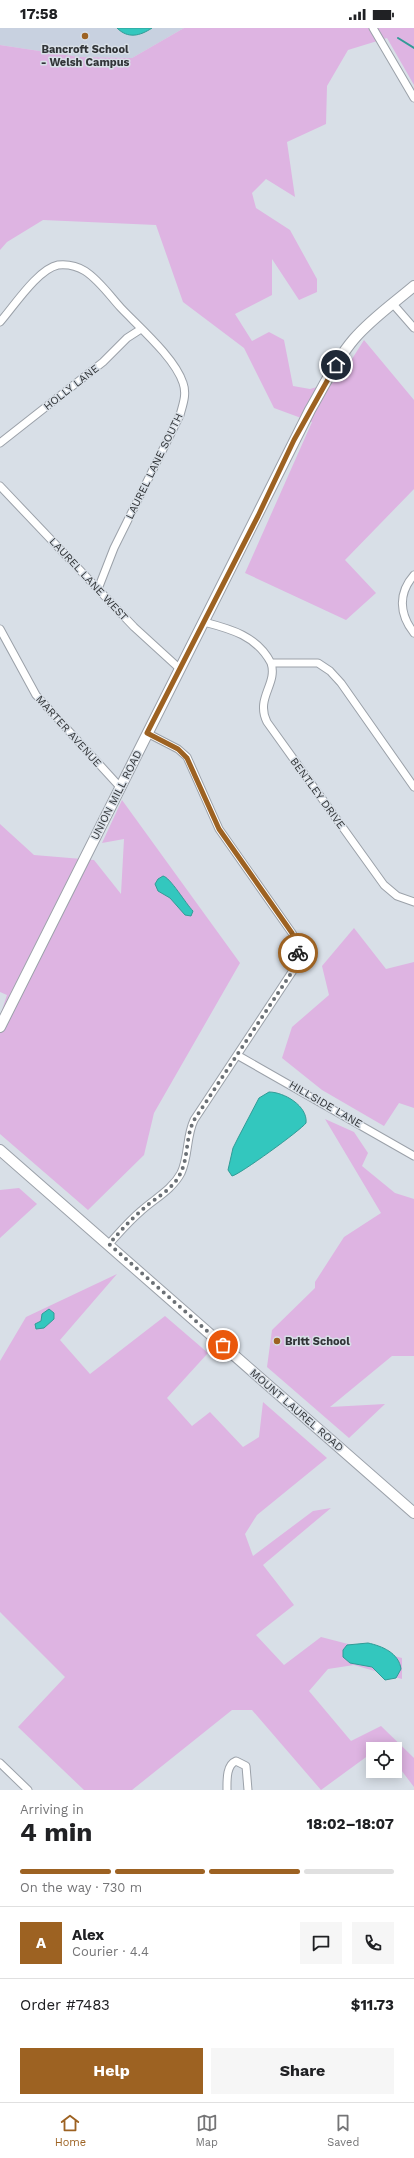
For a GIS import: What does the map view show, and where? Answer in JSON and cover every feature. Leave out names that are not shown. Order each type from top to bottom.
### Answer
[{"type":"street","points":[[373,28],[414,98]]},
{"type":"street","name":"LAUREL LANE SOUTH","points":[[0,322],[44,272],[53,267],[66,265],[86,272],[141,329],[176,369],[183,383],[185,399],[180,416],[114,548],[98,589]]},
{"type":"street","name":"UNION MILL ROAD","points":[[0,1027],[147,733],[258,516],[294,440],[344,350],[365,327],[414,286]]},
{"type":"street","points":[[393,304],[414,328]]},
{"type":"street","name":"HOLLY LANE","points":[[0,443],[103,362],[127,338],[141,329]]},
{"type":"street","name":"LAUREL LANE WEST","points":[[0,486],[143,636],[180,669]]},
{"type":"street","points":[[414,575],[404,589],[402,598],[405,619],[414,633]]},
{"type":"street","points":[[204,622],[229,629],[250,639],[260,647],[271,663],[318,663],[330,671],[341,682],[414,787]]},
{"type":"street","name":"MARTER AVENUE","points":[[0,629],[36,695],[120,787]]},
{"type":"street","name":"BENTLEY DRIVE","points":[[271,663],[273,673],[262,706],[267,722],[384,885],[397,896],[414,902]]},
{"type":"street","points":[[109,1244],[140,1211],[168,1189],[178,1177],[185,1164],[191,1126],[294,969],[298,957],[297,945],[285,922],[219,829],[187,758],[178,749],[147,733]]},
{"type":"street","name":"HILLSIDE LANE","points":[[237,1055],[414,1156]]},
{"type":"street","name":"MOUNT LAUREL ROAD","points":[[0,1150],[414,1513]]},
{"type":"street","points":[[227,1790],[229,1769],[236,1761],[246,1766],[248,1790]]},
{"type":"street","points":[[0,1763],[28,1790]]},
{"type":"shaded area","name":"Bancroft School - Welsh Campus","points":[[0,28],[184,28],[132,58],[79,57],[0,45]]},
{"type":"shaded area","points":[[117,28],[152,28],[143,33],[130,35],[125,34]]},
{"type":"shaded area","points":[[184,28],[414,28],[414,85],[387,38],[348,50],[327,86],[326,124],[287,142],[295,197],[266,179],[252,193],[256,208],[290,230],[317,279],[317,292],[299,300],[272,259],[272,295],[235,314],[252,341],[269,332],[284,340],[293,386],[310,389],[338,381],[364,340],[414,400],[414,489],[345,560],[376,593],[346,620],[245,573],[312,422],[274,408],[244,348],[183,302],[156,225],[43,220],[7,242],[0,250],[0,45],[79,57],[132,58]]},
{"type":"shaded area","points":[[122,800],[240,963],[154,1113],[144,1155],[88,1210],[0,1134],[0,1016],[7,995],[0,992],[0,824],[34,855],[94,860],[121,894],[124,839],[102,843]]},
{"type":"shaded area","points":[[163,876],[170,881],[193,911],[191,916],[185,915],[170,898],[158,891],[155,884],[158,879]]},
{"type":"shaded area","points":[[354,928],[386,969],[414,962],[414,1108],[399,1103],[384,1126],[322,1090],[282,1058],[292,1027],[329,995],[322,966]]},
{"type":"shaded area","points":[[269,1092],[281,1094],[294,1101],[303,1111],[306,1117],[306,1123],[270,1152],[232,1176],[228,1170],[233,1148],[259,1098]]},
{"type":"shaded area","points":[[325,1119],[354,1132],[368,1153],[362,1166],[395,1193],[414,1199],[414,1356],[392,1356],[330,1407],[385,1404],[349,1438],[267,1367],[272,1330],[315,1288],[315,1282],[344,1237],[381,1213]]},
{"type":"shaded area","points":[[19,1188],[37,1204],[0,1238],[0,1190]]},
{"type":"shaded area","points":[[117,1274],[60,1340],[90,1374],[165,1316],[208,1353],[167,1398],[192,1426],[210,1412],[243,1447],[259,1437],[263,1402],[327,1458],[257,1515],[245,1534],[253,1556],[313,1511],[331,1508],[263,1565],[294,1605],[256,1635],[284,1665],[321,1637],[402,1658],[402,1679],[354,1665],[328,1669],[309,1691],[351,1741],[381,1726],[398,1742],[366,1742],[366,1757],[321,1790],[252,1710],[232,1710],[132,1790],[84,1790],[18,1727],[65,1677],[0,1612],[0,1361],[26,1317]]},
{"type":"shaded area","points":[[49,1309],[54,1313],[54,1319],[44,1328],[36,1329],[35,1324],[41,1321],[42,1314]]},
{"type":"shaded area","points":[[368,1643],[384,1648],[397,1659],[400,1663],[401,1669],[396,1678],[385,1680],[372,1667],[350,1663],[343,1657],[343,1650],[347,1645]]},
{"type":"shaded area","points":[[402,1746],[414,1758],[414,1787],[402,1771]]},
{"type":"waterway","points":[[398,38],[414,48]]},
{"type":"way so far","points":[[223,1345],[181,1310],[109,1244],[140,1211],[174,1184],[185,1164],[189,1134],[194,1120],[294,969],[298,953]]},
{"type":"place","name":"Bancroft School - Welsh Campus","points":[[85,36]]},
{"type":"place","name":"Britt School","points":[[277,1341]]},
{"type":"route","points":[[298,953],[295,938],[285,922],[219,829],[203,797],[191,763],[178,749],[169,746],[147,733],[162,701],[178,673],[228,572],[258,516],[294,440],[336,365]]}]
